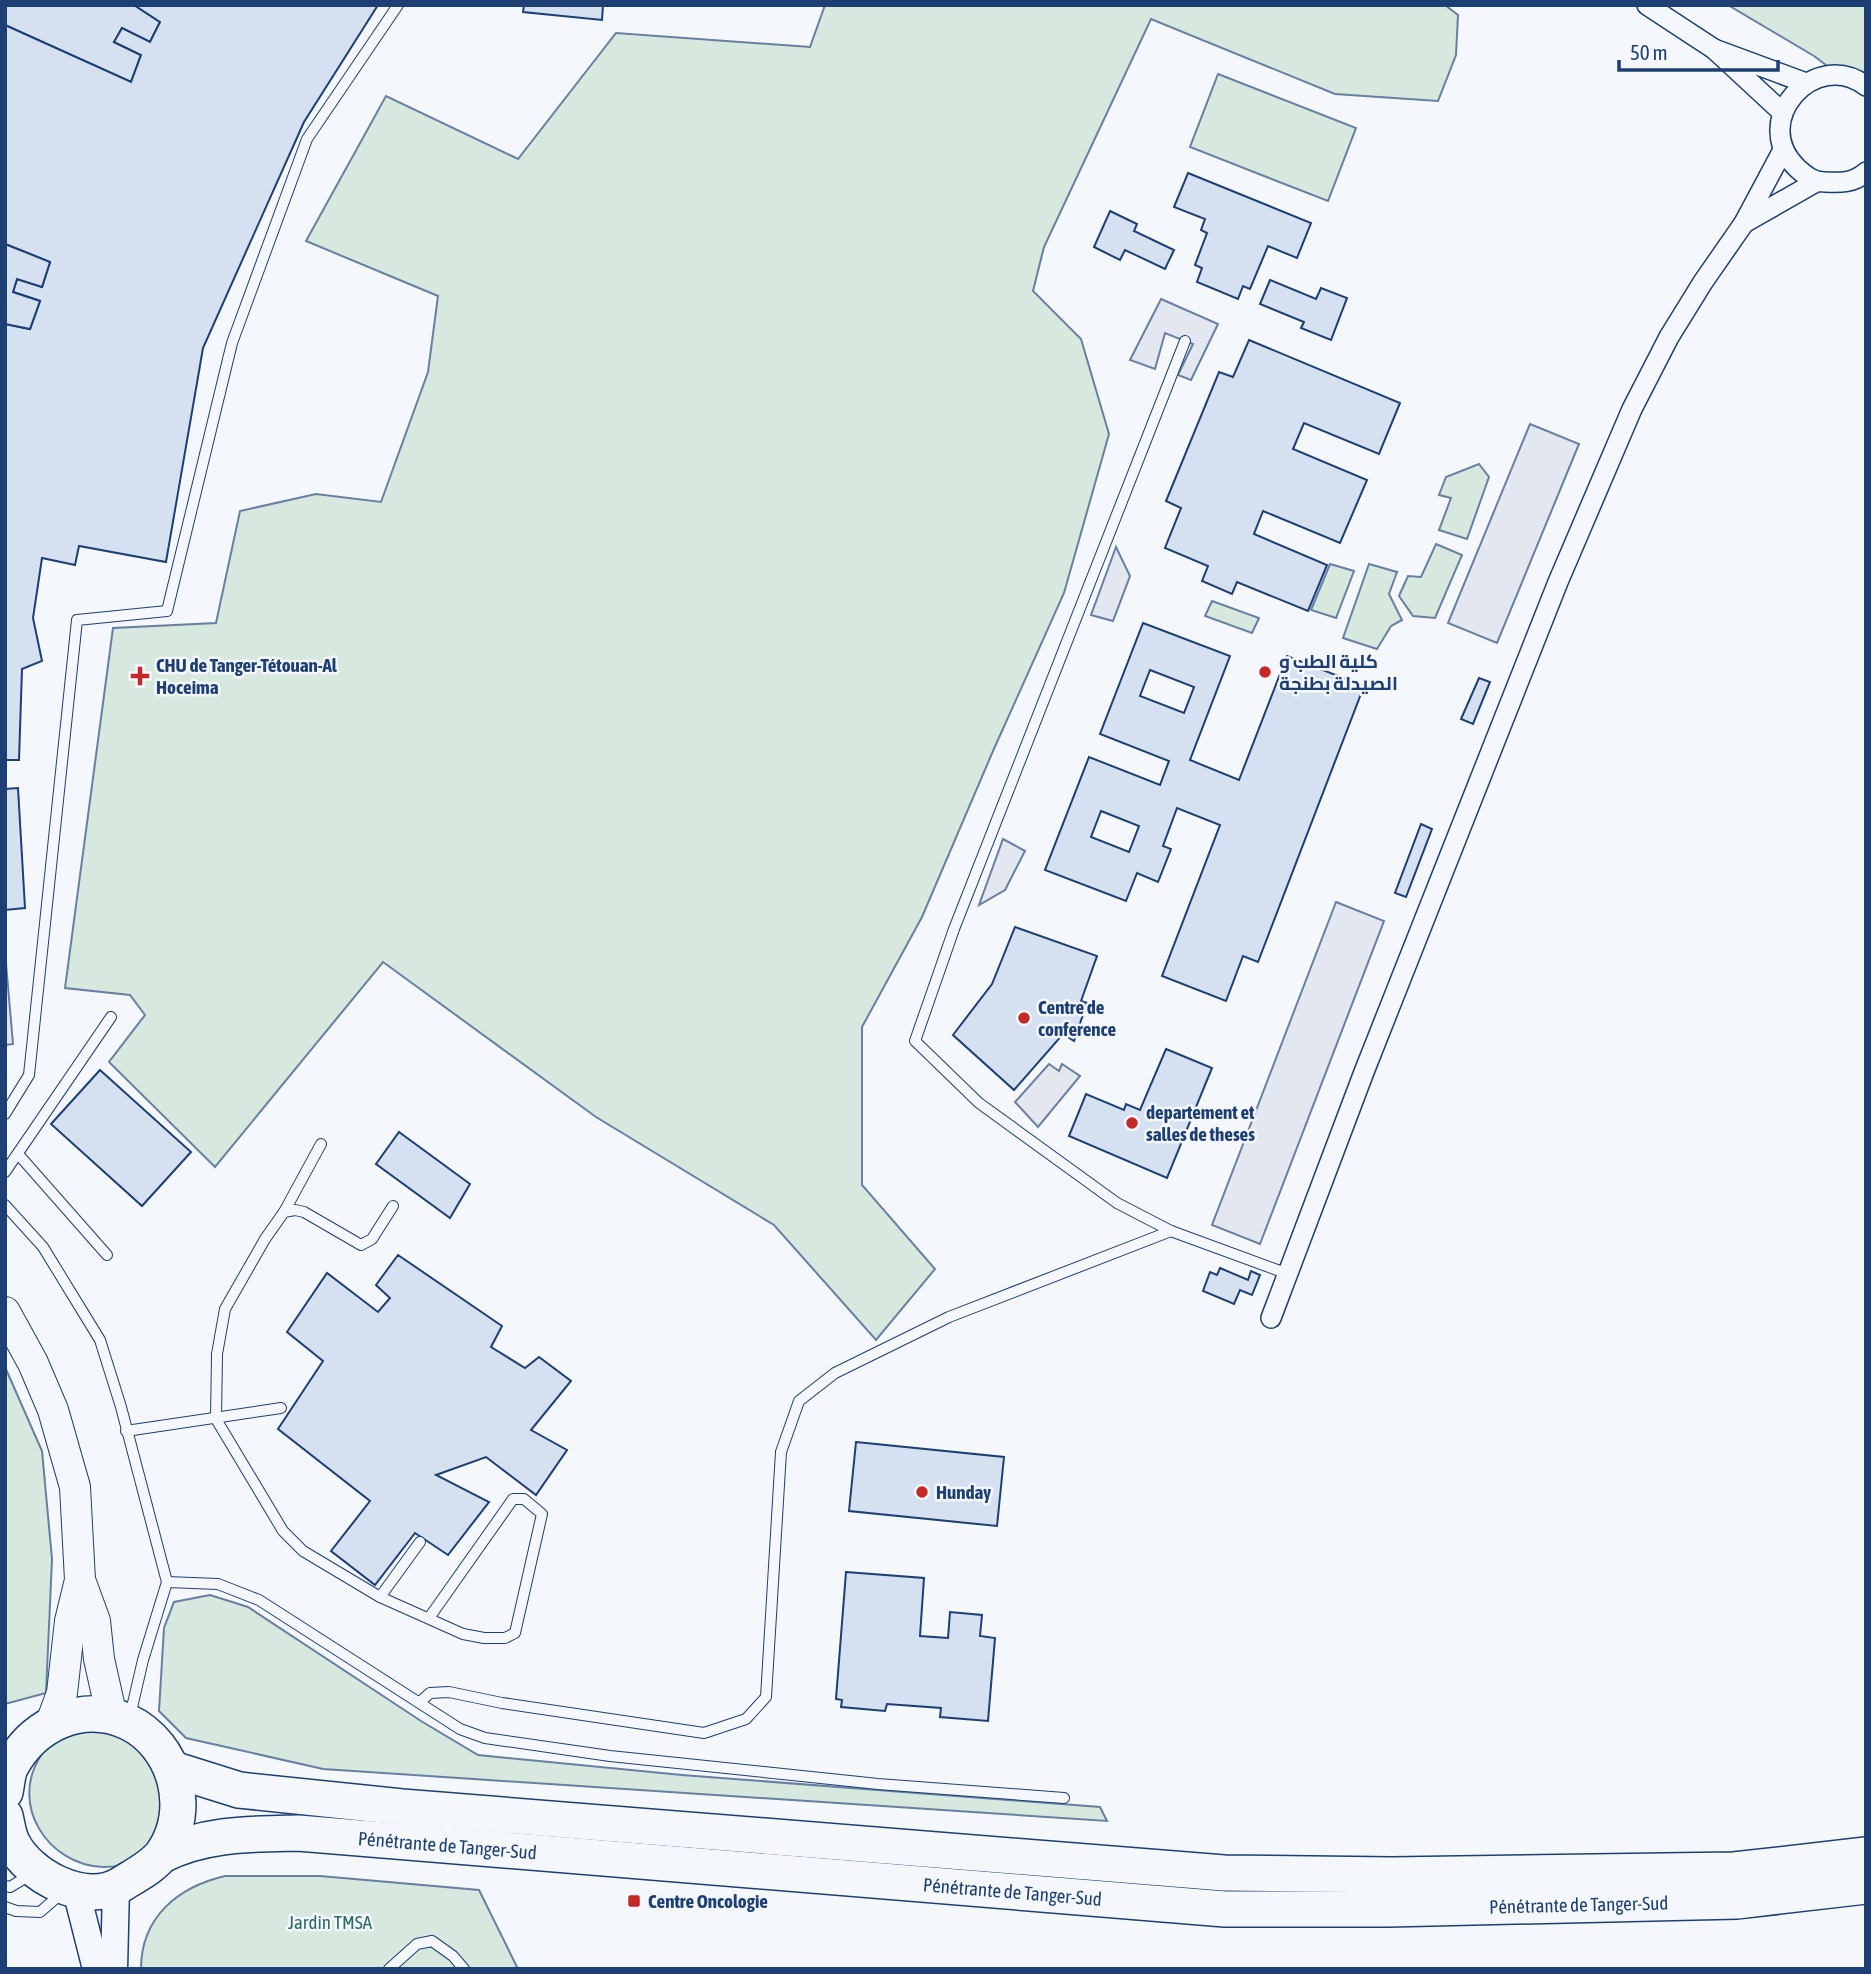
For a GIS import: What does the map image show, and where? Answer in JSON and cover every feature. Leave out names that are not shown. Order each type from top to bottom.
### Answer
[{"type":"highway","points":[[5,1792],[9,1768],[29,1730],[81,1715],[120,1720],[154,1742],[172,1769],[179,1798],[175,1828],[162,1855],[144,1871],[116,1887],[96,1891],[72,1889],[51,1881],[21,1879],[5,1816]]},
{"type":"highway","name":"Pénétrante de Tanger-Sud","points":[[172,1769],[239,1790],[402,1807],[1224,1873],[1392,1875],[1734,1870],[1866,1855]]},
{"type":"highway","name":"Pénétrante de Tanger-Sud","points":[[162,1855],[179,1846],[228,1835],[299,1833],[1225,1909],[1389,1909],[1737,1901],[1866,1886]]},
{"type":"main road","points":[[5,1312],[33,1363],[53,1410],[75,1488],[80,1580],[70,1621],[62,1693],[29,1730]]},
{"type":"main road","points":[[80,1580],[95,1621],[99,1659],[120,1720]]},
{"type":"street","points":[[1647,5],[1714,48],[1782,112]]},
{"type":"street","points":[[1714,48],[1806,83]]},
{"type":"street","points":[[1866,86],[1859,81],[1832,75],[1806,83],[1787,102],[1782,112],[1780,131],[1783,150],[1790,161],[1816,182],[1842,183],[1866,172]]},
{"type":"street","points":[[1271,1318],[1364,1072],[1558,582],[1632,409],[1669,337],[1744,223],[1783,150]]},
{"type":"street","points":[[1744,223],[1816,182]]},
{"type":"street","points":[[114,1969],[116,1887]]},
{"type":"street","points":[[72,1889],[96,1969]]},
{"type":"lane","points":[[5,1114],[29,1075],[77,620],[167,611],[232,343],[307,139],[398,5]]},
{"type":"lane","points":[[1185,341],[964,903],[915,1041],[979,1103],[1117,1203],[1171,1231],[1288,1274]]},
{"type":"lane","points":[[5,1172],[111,1017]]},
{"type":"lane","points":[[321,1143],[284,1212],[265,1239],[225,1309],[217,1354],[216,1419],[283,1531],[303,1551],[380,1597],[463,1634],[505,1638],[515,1633],[542,1514],[524,1499],[513,1499],[429,1618]]},
{"type":"lane","points":[[18,1154],[107,1255]]},
{"type":"lane","points":[[5,1205],[43,1247],[100,1340],[121,1407],[167,1582],[143,1660],[120,1720]]},
{"type":"lane","points":[[284,1212],[304,1212],[361,1245],[372,1239],[393,1206]]},
{"type":"lane","points":[[420,1702],[430,1693],[449,1692],[502,1703],[704,1733],[746,1719],[766,1697],[781,1452],[799,1401],[835,1373],[949,1317],[1171,1231]]},
{"type":"lane","points":[[126,1431],[281,1408]]},
{"type":"lane","points":[[380,1597],[420,1542]]},
{"type":"lane","points":[[167,1582],[218,1584],[241,1591],[282,1614],[460,1729],[485,1738],[610,1756],[878,1784],[1064,1798]]},
{"type":"lane","points":[[5,1907],[16,1911],[40,1912],[72,1889]]},
{"type":"lane","points":[[389,1969],[417,1944],[432,1941],[453,1956],[464,1969]]},
{"type":"green space","points":[[825,5],[1445,5],[1458,15],[1456,55],[1438,101],[1335,94],[1151,19],[1044,247],[1033,291],[1081,339],[1109,434],[1064,593],[922,917],[862,1027],[862,1185],[935,1269],[876,1340],[774,1225],[596,1117],[383,962],[215,1167],[109,1062],[145,1015],[130,995],[65,988],[113,628],[216,623],[240,511],[316,494],[381,502],[428,372],[438,296],[306,241],[386,96],[518,159],[616,33],[810,47]]},
{"type":"green space","points":[[1728,5],[1866,5],[1866,95],[1814,56]]},
{"type":"green space","points":[[1218,74],[1356,128],[1328,201],[1190,147]]},
{"type":"green space","points":[[1479,464],[1489,477],[1467,539],[1439,530],[1451,498],[1439,495],[1446,477]]},
{"type":"green space","points":[[1436,544],[1462,555],[1435,618],[1413,616],[1399,596],[1408,576],[1421,577]]},
{"type":"green space","points":[[1330,564],[1354,571],[1336,618],[1311,610]]},
{"type":"green space","points":[[1369,564],[1397,572],[1389,594],[1402,620],[1391,626],[1377,649],[1343,638]]},
{"type":"green space","points":[[1212,601],[1259,618],[1252,633],[1205,616]]},
{"type":"green space","points":[[5,1367],[42,1451],[52,1559],[46,1693],[5,1704]]},
{"type":"green space","points":[[210,1595],[248,1607],[421,1721],[478,1755],[682,1775],[1100,1807],[1107,1821],[323,1769],[186,1738],[159,1711],[164,1628],[174,1602]]},
{"type":"green space","points":[[81,1726],[151,1742],[166,1829],[143,1853],[127,1863],[103,1867],[83,1864],[65,1855],[50,1843],[39,1828],[32,1811],[29,1792],[33,1773],[42,1754],[55,1741]]},
{"type":"green space","name":"Jardin TMSA","points":[[225,1876],[320,1876],[479,1890],[518,1969],[141,1969],[148,1934],[165,1907],[192,1888]]},
{"type":"shaded area","points":[[1161,299],[1218,324],[1191,380],[1178,375],[1193,344],[1165,333],[1155,369],[1130,360]]},
{"type":"shaded area","points":[[1530,424],[1579,444],[1497,643],[1448,623]]},
{"type":"shaded area","points":[[1116,547],[1130,576],[1113,621],[1091,615]]},
{"type":"shaded area","points":[[1003,839],[1025,851],[1005,890],[979,905]]},
{"type":"shaded area","points":[[1336,902],[1384,921],[1260,1244],[1212,1225]]},
{"type":"shaded area","points":[[5,952],[13,1044],[5,1045]]},
{"type":"shaded area","points":[[1049,1064],[1059,1071],[1062,1064],[1080,1076],[1038,1127],[1015,1102]]},
{"type":"building","points":[[5,5],[134,5],[160,22],[150,42],[122,28],[114,42],[141,55],[131,82],[5,25]]},
{"type":"building","points":[[134,5],[378,5],[304,122],[203,348],[166,562],[79,546],[75,565],[42,558],[33,618],[42,661],[22,669],[19,760],[5,760],[5,324],[30,329],[40,301],[13,292],[17,279],[42,287],[50,262],[5,244],[5,25],[131,82],[141,55],[114,42],[122,28],[150,42],[160,22]]},
{"type":"building","points":[[524,5],[603,5],[602,20],[523,12]]},
{"type":"building","points":[[1188,173],[1311,223],[1297,258],[1268,246],[1250,289],[1243,286],[1238,299],[1197,282],[1202,268],[1195,265],[1207,233],[1201,230],[1205,219],[1174,207]]},
{"type":"building","points":[[1110,211],[1137,224],[1134,231],[1174,250],[1165,269],[1125,250],[1120,260],[1094,247]]},
{"type":"building","points":[[5,244],[50,262],[42,287],[17,279],[13,292],[40,301],[30,329],[5,324]]},
{"type":"building","points":[[1270,280],[1316,299],[1321,288],[1347,298],[1331,340],[1301,328],[1304,322],[1260,304]]},
{"type":"building","points":[[1249,340],[1400,403],[1379,454],[1304,423],[1293,449],[1367,480],[1340,543],[1263,511],[1254,534],[1327,565],[1308,611],[1237,582],[1232,594],[1202,581],[1208,566],[1165,548],[1181,508],[1166,501],[1219,372],[1233,377]]},
{"type":"building","points":[[1143,623],[1230,656],[1190,760],[1239,780],[1287,656],[1364,686],[1258,962],[1243,956],[1226,1001],[1162,976],[1220,825],[1177,808],[1163,846],[1171,849],[1158,882],[1137,873],[1126,901],[1045,870],[1089,757],[1160,785],[1169,761],[1100,734]],"holes":[[[1150,670],[1194,687],[1184,713],[1140,696]],[[1101,811],[1139,826],[1129,852],[1091,837]]]},
{"type":"building","points":[[1479,678],[1490,682],[1473,724],[1461,719]]},
{"type":"building","points":[[18,788],[25,908],[5,910],[5,789]]},
{"type":"building","points":[[1421,824],[1432,829],[1406,897],[1395,893]]},
{"type":"building","name":"Centre de conference","points":[[1015,927],[1097,956],[1081,1001],[1087,1003],[1074,1041],[1063,1034],[1014,1090],[953,1035],[992,984]]},
{"type":"building","name":"departement et salles de theses","points":[[1166,1049],[1212,1068],[1167,1178],[1069,1136],[1086,1094],[1124,1110],[1126,1104],[1140,1110]]},
{"type":"building","points":[[100,1070],[191,1152],[142,1206],[51,1124]]},
{"type":"building","points":[[399,1132],[470,1184],[450,1218],[376,1164]]},
{"type":"building","points":[[398,1255],[502,1326],[491,1347],[525,1368],[539,1357],[571,1381],[531,1430],[567,1450],[536,1495],[486,1457],[436,1475],[489,1502],[448,1555],[415,1533],[375,1585],[331,1551],[370,1501],[278,1429],[323,1361],[287,1332],[327,1273],[378,1312],[390,1298],[376,1285]]},
{"type":"building","points":[[1220,1268],[1248,1280],[1251,1271],[1260,1275],[1252,1295],[1240,1290],[1234,1304],[1203,1291],[1210,1272],[1217,1275]]},
{"type":"building","points":[[856,1442],[1004,1457],[997,1526],[849,1511]]},
{"type":"building","points":[[846,1572],[924,1578],[920,1636],[948,1638],[950,1612],[982,1615],[980,1636],[995,1638],[988,1721],[940,1717],[941,1708],[887,1704],[885,1711],[841,1707],[842,1700],[836,1699]]},
{"type":"place","name":"كلية الطب و الصيدلة بطنجة","points":[[1265,672]]},
{"type":"place","name":"CHU de Tanger-Tétouan-Al Hoceima","points":[[140,676]]},
{"type":"place","name":"Centre de conference","points":[[1024,1018]]},
{"type":"place","name":"departement et salles de theses","points":[[1132,1123]]},
{"type":"place","name":"Hunday","points":[[922,1492]]},
{"type":"place","name":"Centre Oncologie","points":[[634,1901]]}]
